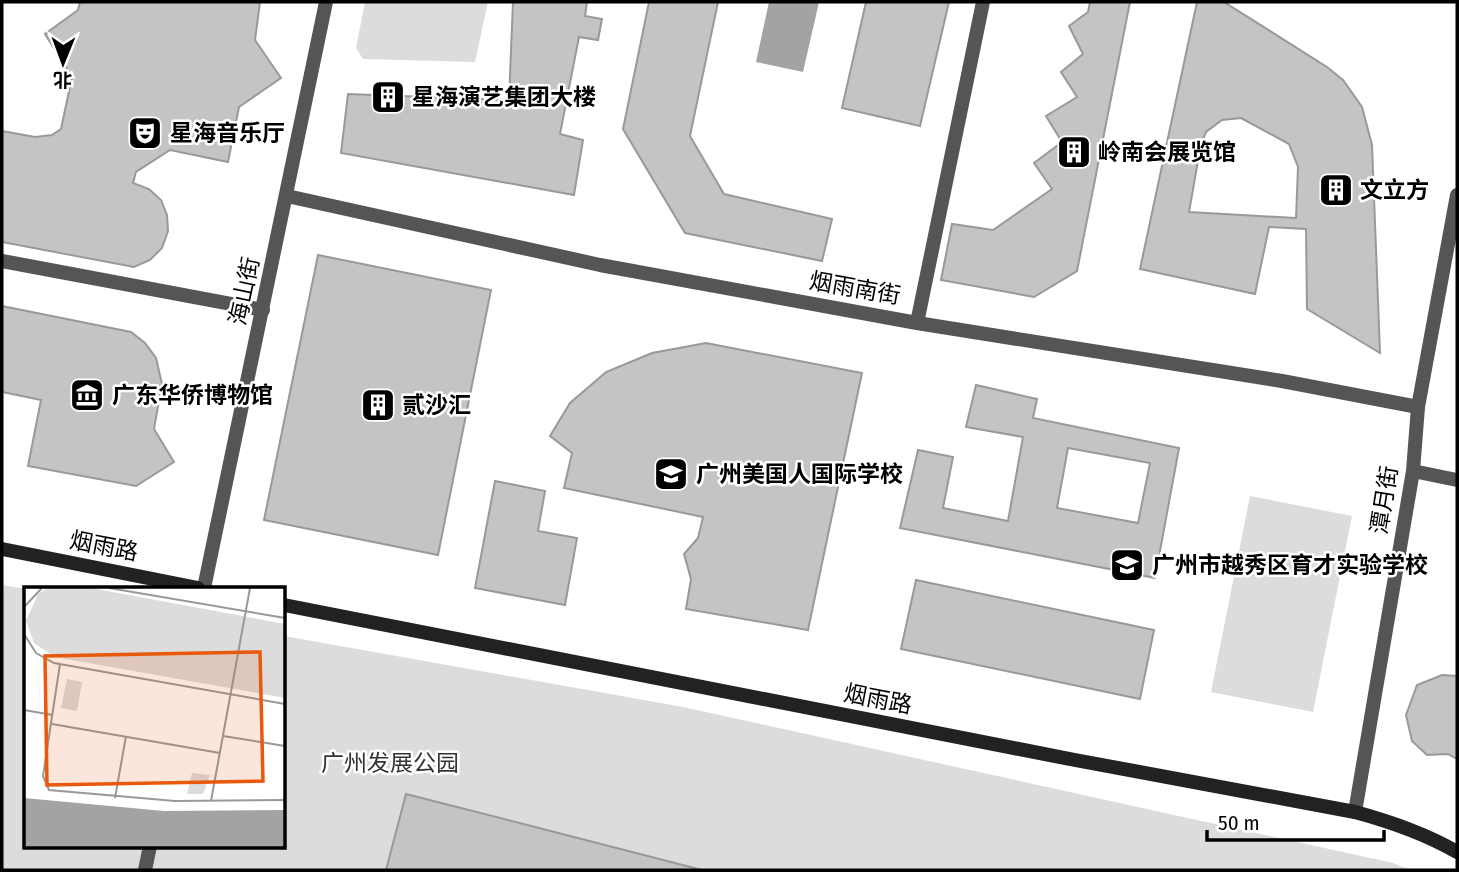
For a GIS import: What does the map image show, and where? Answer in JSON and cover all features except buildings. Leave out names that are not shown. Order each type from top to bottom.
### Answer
[{"type":"main road","name":"烟雨路","points":[[2,549],[188,587]]},
{"type":"main road","name":"烟雨路","points":[[285,605],[1075,761],[1355,811],[1429,835],[1457,852]]},
{"type":"street","name":"海山街","points":[[204,587],[326,2]]},
{"type":"street","points":[[917,323],[983,2]]},
{"type":"street","name":"潭月街","points":[[1355,811],[1413,471],[1418,407],[1457,195]]},
{"type":"street","name":"烟雨南街","points":[[287,196],[600,265],[917,323],[1269,379],[1418,407]]},
{"type":"street","points":[[2,261],[262,310]]},
{"type":"street","points":[[1413,471],[1457,480]]},
{"type":"street","points":[[145,870],[150,848]]},
{"type":"green space","points":[[365,2],[488,2],[475,62],[363,59],[356,48]]},
{"type":"green space","points":[[1250,496],[1352,516],[1313,712],[1211,692]]},
{"type":"green space","name":"广州发展公园","points":[[2,585],[24,589],[24,848],[285,848],[285,636],[683,707],[1393,863],[1411,870],[2,870]]},
{"type":"shaded area","points":[[769,2],[819,2],[803,72],[756,62]]},
{"type":"place","name":"星海演艺集团大楼","points":[[388,97]]},
{"type":"place","name":"星海音乐厅","points":[[145,133]]},
{"type":"place","name":"岭南会展览馆","points":[[1074,152]]},
{"type":"place","name":"文立方","points":[[1336,190]]},
{"type":"place","name":"广东华侨博物馆","points":[[87,395]]},
{"type":"place","name":"贰沙汇","points":[[378,405]]},
{"type":"place","name":"广州美国人国际学校","points":[[671,474]]},
{"type":"place","name":"广州市越秀区育才实验学校","points":[[1127,565]]}]
